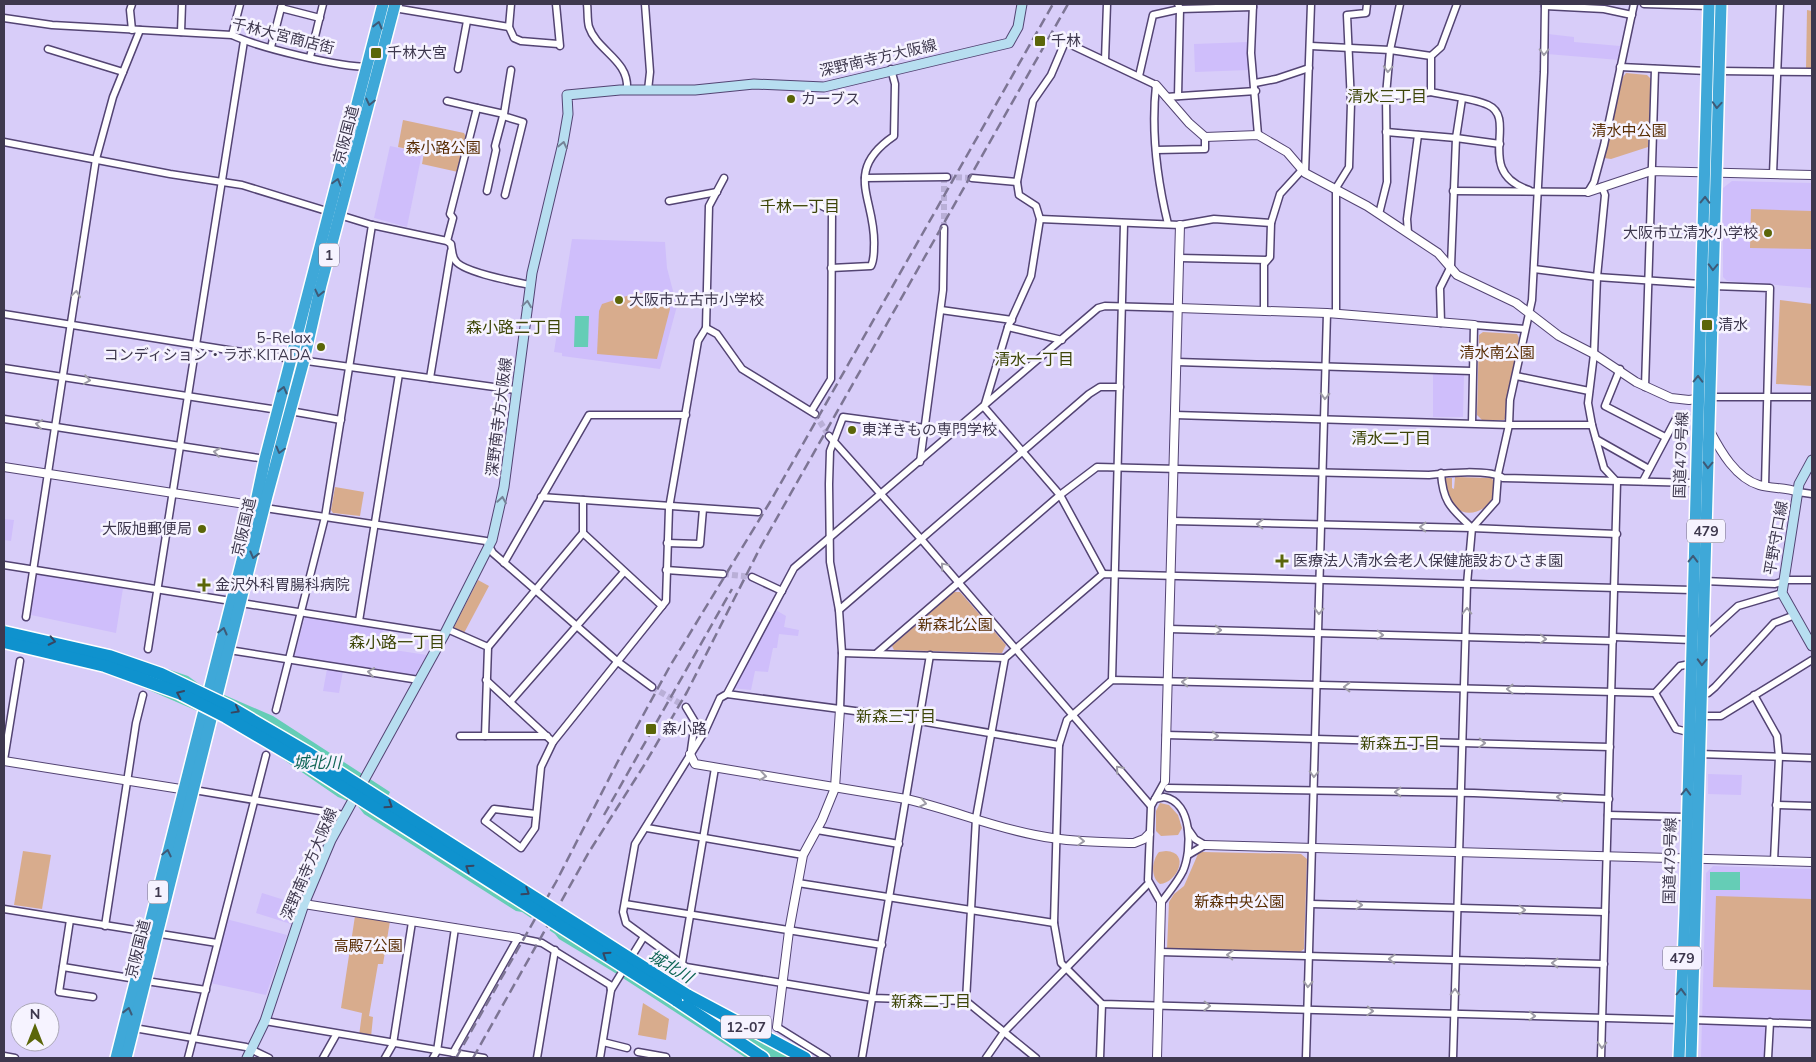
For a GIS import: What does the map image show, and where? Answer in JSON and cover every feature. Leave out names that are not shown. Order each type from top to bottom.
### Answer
[{"type":"highway","name":"国道479号線","points":[[1713,70],[1721,4]]},
{"type":"highway","name":"京阪国道","points":[[260,507],[265,459],[291,358],[334,213],[391,5]]},
{"type":"highway","name":"国道479号線","points":[[1679,1058],[1699,754],[1709,430],[1703,398],[1701,284],[1710,172],[1713,70],[1709,5]]},
{"type":"highway","name":"国道479号線","points":[[1691,1058],[1691,858],[1686,817],[1695,483],[1713,286],[1710,172]]},
{"type":"highway","name":"京阪国道","points":[[116,1058],[141,980],[260,507],[304,360],[334,213]]},
{"type":"highway","name":"京阪国道","points":[[216,680],[229,650],[236,602]]},
{"type":"highway","name":"12-07","points":[[4,632],[109,656],[168,677],[230,707],[310,754],[687,995],[805,1058]]},
{"type":"highway","points":[[4,642],[105,666],[159,685],[206,706],[304,763],[676,1000],[763,1058]]},
{"type":"highway","name":"京阪国道","points":[[126,1058],[134,1028],[141,980]]},
{"type":"main road","name":"深野南寺方大阪線","points":[[251,1055],[265,1021],[304,904],[331,840],[490,547],[500,512],[530,285],[563,143],[568,99],[627,89],[695,90],[754,84],[824,87],[892,69],[1009,43],[1018,27],[1022,4]]},
{"type":"main road","name":"平野守口線","points":[[1812,460],[1799,484],[1782,582],[1782,593],[1808,635],[1812,646]]},
{"type":"street","points":[[132,4],[130,10],[132,30]]},
{"type":"street","points":[[181,32],[182,4]]},
{"type":"street","points":[[232,35],[240,4]]},
{"type":"street","points":[[310,57],[323,4]]},
{"type":"street","points":[[511,4],[510,27],[514,38],[522,41],[559,45],[556,4]]},
{"type":"street","points":[[587,4],[590,28],[619,61],[627,89]]},
{"type":"street","points":[[645,4],[650,72],[648,90]]},
{"type":"street","points":[[1105,60],[1107,4]]},
{"type":"street","points":[[1264,311],[1264,264],[1270,254],[1271,223],[1280,194],[1303,171],[1311,46],[1311,4]]},
{"type":"street","points":[[1306,1058],[1324,420],[1336,188],[1349,167],[1351,103],[1347,15],[1366,13],[1367,4]]},
{"type":"street","points":[[1379,214],[1387,182],[1386,95],[1390,50],[1400,4]]},
{"type":"street","points":[[1431,92],[1431,56],[1441,47],[1458,4]]},
{"type":"street","points":[[1588,192],[1594,182],[1604,145],[1634,4]]},
{"type":"street","points":[[1644,4],[1709,5]]},
{"type":"street","points":[[1773,174],[1780,4]]},
{"type":"street","points":[[391,5],[467,21],[510,27]]},
{"type":"street","points":[[1139,76],[1153,15],[1179,6],[1253,5],[1251,53],[1256,91],[1258,135]]},
{"type":"street","points":[[1453,1058],[1458,852],[1467,637],[1467,584],[1472,528],[1496,501],[1498,474],[1509,425],[1510,400],[1525,329],[1534,269],[1545,5],[1604,9],[1632,15]]},
{"type":"street","points":[[271,47],[281,6],[320,18]]},
{"type":"street","points":[[1178,96],[1179,6]]},
{"type":"street","name":"千林大宮商店街","points":[[4,18],[52,25],[232,35],[244,40],[310,57],[358,67],[373,67]]},
{"type":"street","points":[[458,69],[467,21]]},
{"type":"street","points":[[26,617],[96,159],[112,98],[140,30]]},
{"type":"street","points":[[148,649],[244,40]]},
{"type":"street","points":[[984,406],[1008,327],[1031,276],[1040,219],[1036,206],[1019,195],[1017,182],[1033,101],[1051,75],[1065,42],[1156,85],[1189,123],[1205,137],[1258,135],[1287,152],[1303,171],[1379,214],[1438,254],[1451,266],[1458,276],[1516,303],[1559,336],[1620,369],[1645,387],[1671,398],[1812,397]]},
{"type":"street","points":[[1311,46],[1390,50],[1431,56]]},
{"type":"street","points":[[48,50],[123,72]]},
{"type":"street","points":[[1620,67],[1812,72]]},
{"type":"street","points":[[1255,83],[1276,79],[1309,68]]},
{"type":"street","points":[[831,268],[871,266],[873,262],[874,236],[867,201],[865,178],[872,153],[894,136],[895,84],[892,69]]},
{"type":"street","points":[[1645,387],[1655,69]]},
{"type":"street","points":[[487,190],[496,150],[494,146],[503,115],[511,70]]},
{"type":"street","points":[[1156,85],[1153,111],[1158,184],[1168,224]]},
{"type":"street","points":[[1166,97],[1256,91]]},
{"type":"street","points":[[1386,95],[1406,96],[1431,92],[1490,105],[1498,116],[1501,171],[1519,186],[1538,192]]},
{"type":"street","points":[[1441,322],[1440,288],[1451,266],[1456,138],[1462,99]]},
{"type":"street","points":[[447,101],[523,122],[505,195]]},
{"type":"street","points":[[430,378],[453,218],[450,214],[477,108]]},
{"type":"street","points":[[1386,132],[1500,144]]},
{"type":"street","points":[[1408,233],[1407,219],[1418,135]]},
{"type":"street","points":[[1156,150],[1205,149],[1205,137]]},
{"type":"street","points":[[4,142],[263,190],[372,225],[449,244]]},
{"type":"street","points":[[1453,190],[1588,192],[1652,171],[1812,175]]},
{"type":"street","points":[[536,814],[494,809],[485,821],[521,848],[535,828],[541,768],[553,742],[666,601],[669,508],[698,341],[706,328],[709,206],[724,178]]},
{"type":"street","points":[[865,178],[945,178]]},
{"type":"street","points":[[972,178],[1017,182]]},
{"type":"street","points":[[1601,1058],[1617,534],[1617,482],[1604,468],[1592,425],[1589,391],[1594,354],[1597,277],[1605,195],[1602,188]]},
{"type":"street","points":[[669,201],[716,192]]},
{"type":"street","points":[[706,328],[717,334],[742,369],[814,412],[831,379],[832,211],[814,202]]},
{"type":"street","points":[[1040,219],[1180,225],[1214,219],[1271,223]]},
{"type":"street","points":[[1112,680],[1124,224]]},
{"type":"street","points":[[276,710],[325,517],[372,225]]},
{"type":"street","points":[[1180,225],[1166,784],[1172,800],[1183,812],[1188,827],[1195,839],[1205,845],[1812,862]]},
{"type":"street","points":[[920,462],[944,290],[944,228]]},
{"type":"street","points":[[449,244],[454,260],[458,264],[488,276],[530,285]]},
{"type":"street","points":[[1180,258],[1267,260]]},
{"type":"street","points":[[1534,269],[1597,277],[1701,284]]},
{"type":"street","points":[[1713,286],[1770,288],[1765,486]]},
{"type":"street","points":[[1036,1058],[966,1001],[873,998],[686,967],[626,923],[625,904],[635,844],[647,828],[720,698],[727,694],[794,568],[882,495],[1098,308],[1178,308],[1331,313],[1525,329]]},
{"type":"street","points":[[941,310],[1012,320]]},
{"type":"street","points":[[4,314],[349,367],[516,390]]},
{"type":"street","points":[[1472,423],[1474,325]]},
{"type":"street","points":[[1008,327],[1062,340]]},
{"type":"street","points":[[1177,362],[1472,371]]},
{"type":"street","points":[[4,368],[278,410]]},
{"type":"street","points":[[1620,369],[1605,406],[1665,437]]},
{"type":"street","points":[[359,621],[399,374]]},
{"type":"street","points":[[1516,376],[1589,391]]},
{"type":"street","points":[[838,610],[1096,388],[1120,387]]},
{"type":"street","points":[[984,406],[1060,495],[1103,574]]},
{"type":"street","points":[[290,411],[341,420]]},
{"type":"street","points":[[504,563],[589,415],[686,415]]},
{"type":"street","points":[[1175,415],[1509,425],[1592,425]]},
{"type":"street","points":[[1643,481],[1678,415]]},
{"type":"street","points":[[827,1058],[777,1026],[789,931],[803,855],[817,830],[835,788],[842,653],[838,610],[830,562],[829,484],[831,438],[843,417],[925,428]]},
{"type":"street","points":[[4,419],[265,459]]},
{"type":"street","points":[[1709,430],[1737,471],[1751,481],[1765,486],[1788,488],[1812,494]]},
{"type":"street","points":[[831,438],[921,539],[1151,806]]},
{"type":"street","points":[[1596,439],[1650,469]]},
{"type":"street","points":[[877,654],[1060,495],[1093,469],[1102,466],[1429,475],[1441,473],[1498,474],[1503,478],[1695,483]]},
{"type":"street","points":[[4,467],[486,541],[493,553],[504,563],[618,662],[652,687]]},
{"type":"street","points":[[1441,473],[1442,492],[1448,505],[1472,528]]},
{"type":"street","points":[[541,497],[669,508],[758,512]]},
{"type":"street","points":[[485,736],[488,647],[583,534],[583,500]]},
{"type":"street","points":[[667,543],[700,544],[703,509]]},
{"type":"street","points":[[1172,521],[1472,528],[1617,534]]},
{"type":"street","points":[[583,534],[662,606]]},
{"type":"street","points":[[4,565],[301,613],[445,632],[488,647]]},
{"type":"street","points":[[666,570],[723,574]]},
{"type":"street","points":[[510,702],[624,572]]},
{"type":"street","points":[[966,1001],[976,818],[1005,658],[1103,574],[1692,590]]},
{"type":"street","points":[[752,577],[782,591]]},
{"type":"street","points":[[1704,581],[1775,584],[1812,580]]},
{"type":"street","points":[[1703,638],[1738,606],[1782,593]]},
{"type":"street","points":[[1701,694],[1708,693],[1715,687],[1774,623],[1795,614]]},
{"type":"street","points":[[1169,629],[1467,637],[1691,640]]},
{"type":"street","points":[[229,650],[419,680]]},
{"type":"street","points":[[842,653],[1005,658]]},
{"type":"street","points":[[862,1058],[930,655]]},
{"type":"street","points":[[1700,716],[1721,716],[1812,660]]},
{"type":"street","points":[[20,661],[4,761],[345,813]]},
{"type":"street","points":[[1680,1020],[1102,1004],[1061,963],[1054,923],[1059,745],[1067,720],[1112,680],[1316,687],[1465,688],[1654,693],[1680,666],[1690,664]]},
{"type":"street","points":[[486,680],[553,742]]},
{"type":"street","points":[[1654,693],[1676,730],[1688,732]]},
{"type":"street","points":[[727,694],[920,720],[1059,745]]},
{"type":"street","points":[[105,926],[143,695]]},
{"type":"street","points":[[1754,695],[1777,736],[1779,757],[1774,861]]},
{"type":"street","points":[[686,707],[695,722],[690,754],[695,764],[906,799],[1033,835],[1057,839],[1134,843],[1144,839],[1149,834]]},
{"type":"street","points":[[1166,734],[1610,747]]},
{"type":"street","points":[[460,736],[547,736]]},
{"type":"street","points":[[1699,754],[1812,758]]},
{"type":"street","points":[[188,1058],[266,755]]},
{"type":"street","points":[[682,963],[715,768]]},
{"type":"street","points":[[1166,784],[1314,792],[1461,792],[1609,799]]},
{"type":"street","points":[[986,1058],[1004,1032],[1148,884],[1151,806],[1166,784]]},
{"type":"street","points":[[1155,799],[1164,797],[1172,800]]},
{"type":"street","points":[[1776,805],[1812,806]]},
{"type":"street","points":[[1608,815],[1686,817]]},
{"type":"street","points":[[1161,904],[1182,873],[1188,855],[1188,827]]},
{"type":"street","points":[[647,828],[803,855]]},
{"type":"street","points":[[817,830],[899,844]]},
{"type":"street","points":[[1188,855],[1205,845]]},
{"type":"street","points":[[798,882],[1054,923]]},
{"type":"street","points":[[1148,884],[1154,890],[1161,904],[1158,1058]]},
{"type":"street","points":[[1154,890],[1170,889]]},
{"type":"street","points":[[304,904],[542,943],[610,985],[611,990]]},
{"type":"street","points":[[625,904],[689,916],[882,945]]},
{"type":"street","points":[[1311,904],[1605,912]]},
{"type":"street","points":[[4,910],[217,943]]},
{"type":"street","points":[[70,920],[58,992],[93,997]]},
{"type":"street","points":[[384,1058],[393,1044],[412,922]]},
{"type":"street","points":[[433,1058],[437,1051],[455,928]]},
{"type":"street","points":[[453,1054],[518,938]]},
{"type":"street","points":[[600,1058],[611,990],[644,938]]},
{"type":"street","points":[[537,1058],[555,950]]},
{"type":"street","points":[[1160,952],[1604,964]]},
{"type":"street","points":[[63,967],[206,990]]},
{"type":"street","points":[[1100,1058],[1102,1004]]},
{"type":"street","points":[[1692,1020],[1812,1024]]},
{"type":"street","points":[[265,1021],[336,1035],[484,1058]]},
{"type":"street","points":[[1768,1058],[1770,1022]]},
{"type":"street","points":[[134,1028],[246,1047],[251,1055],[269,1058]]},
{"type":"street","points":[[323,1058],[336,1035]]},
{"type":"street","points":[[603,1042],[627,1048]]},
{"type":"street","points":[[638,1052],[666,1057]]},
{"type":"street","points":[[4,1056],[15,1058]]},
{"type":"shaded area","points":[[1548,34],[1574,37],[1574,42],[1620,46],[1619,60],[1547,54]]},
{"type":"shaded area","points":[[1248,42],[1249,70],[1195,72],[1194,44]]},
{"type":"shaded area","points":[[390,146],[422,153],[407,227],[374,218]]},
{"type":"shaded area","name":"大阪市立清水小学校","points":[[1732,181],[1812,183],[1812,288],[1727,281],[1723,277],[1723,188]]},
{"type":"shaded area","name":"大阪市立古市小学校","points":[[572,239],[665,242],[667,268],[677,306],[660,369],[562,356],[562,353],[554,352]]},
{"type":"shaded area","points":[[1433,374],[1464,375],[1463,417],[1433,417]]},
{"type":"shaded area","points":[[4,519],[14,520],[11,541],[4,540]]},
{"type":"shaded area","points":[[37,574],[123,588],[116,633],[31,615]]},
{"type":"shaded area","points":[[774,609],[786,616],[784,627],[799,630],[798,636],[779,634],[777,648],[773,648],[768,672],[755,671],[751,690],[731,688]]},
{"type":"shaded area","points":[[305,616],[384,628],[381,648],[427,655],[415,676],[294,657]]},
{"type":"shaded area","points":[[327,669],[343,671],[339,693],[323,691]]},
{"type":"shaded area","points":[[1708,774],[1742,775],[1741,795],[1708,794]]},
{"type":"shaded area","points":[[1713,866],[1812,869],[1812,1019],[1766,1018],[1764,1058],[1701,1058],[1706,873]]},
{"type":"shaded area","points":[[262,893],[297,904],[291,924],[256,913]]},
{"type":"shaded area","points":[[226,919],[287,935],[266,995],[210,983]]},
{"type":"green space","points":[[1807,10],[1812,11],[1812,70],[1806,70]]},
{"type":"green space","name":"清水中公園","points":[[1626,73],[1647,75],[1651,79],[1648,147],[1611,159],[1604,158],[1623,77]]},
{"type":"green space","name":"森小路公園","points":[[403,120],[464,133],[466,137],[458,172],[422,164],[424,153],[398,147]]},
{"type":"green space","points":[[1751,209],[1812,211],[1812,249],[1750,248]]},
{"type":"green space","points":[[636,293],[665,296],[670,309],[657,359],[597,354],[599,311],[602,304]]},
{"type":"green space","points":[[1780,300],[1812,304],[1812,386],[1776,384]]},
{"type":"green space","name":"清水南公園","points":[[1483,332],[1517,334],[1519,338],[1504,420],[1482,420],[1477,415],[1479,335]]},
{"type":"green space","points":[[1455,477],[1492,478],[1494,490],[1491,500],[1484,508],[1474,512],[1464,512],[1455,507],[1448,496],[1445,478],[1452,478],[1452,488],[1454,489]]},
{"type":"green space","points":[[335,487],[364,492],[360,516],[333,513],[331,510]]},
{"type":"green space","points":[[478,580],[489,586],[464,633],[455,630],[454,627]]},
{"type":"green space","name":"新森北公園","points":[[954,592],[960,592],[1006,645],[1002,653],[894,650],[892,646]]},
{"type":"green space","points":[[1160,803],[1169,805],[1178,815],[1182,828],[1178,835],[1161,836],[1156,831],[1156,811]]},
{"type":"green space","points":[[23,851],[51,855],[42,909],[14,905]]},
{"type":"green space","points":[[1166,851],[1178,856],[1179,868],[1172,879],[1160,884],[1153,873],[1153,868],[1159,852]]},
{"type":"green space","name":"新森中央公園","points":[[1202,852],[1301,854],[1307,859],[1304,949],[1300,952],[1167,949],[1169,902],[1174,894],[1184,886],[1198,854]]},
{"type":"green space","points":[[1716,896],[1812,899],[1812,990],[1713,987]]},
{"type":"green space","name":"高殿7公園","points":[[355,916],[390,921],[383,964],[378,964],[369,1016],[373,1017],[371,1037],[359,1036],[362,1013],[341,1008]]},
{"type":"green space","points":[[643,1003],[669,1019],[666,1040],[638,1035]]},
{"type":"water","points":[[575,316],[589,316],[588,347],[574,347]]},
{"type":"water","name":"城北川","points":[[4,625],[111,650],[188,676],[199,684],[273,716],[390,792],[388,796],[795,1058],[746,1058],[559,939],[555,934],[522,912],[516,911],[364,814],[357,805],[338,797],[239,729],[98,668],[4,648]]},
{"type":"water","points":[[1710,872],[1740,872],[1740,890],[1710,890]]},
{"type":"pier","points":[[545,893],[564,905],[548,933],[530,920]]},
{"type":"tunnel","points":[[947,177],[972,178]]},
{"type":"tunnel","points":[[944,181],[944,228]]},
{"type":"tunnel","points":[[815,414],[829,436]]},
{"type":"tunnel","points":[[723,574],[752,577]]},
{"type":"tunnel","points":[[652,687],[686,707]]},
{"type":"railway","points":[[456,1058],[556,882],[617,763],[670,666],[770,502],[1053,4]]},
{"type":"railway","points":[[473,1058],[589,852],[643,767],[687,692],[761,546],[1068,4]]},
{"type":"railway","points":[[604,815],[732,589]]},
{"type":"place","name":"千林","points":[[1040,41]]},
{"type":"place","name":"千林大宮","points":[[376,53]]},
{"type":"place","name":"カーブス","points":[[791,99]]},
{"type":"place","name":"大阪市立清水小学校","points":[[1768,233]]},
{"type":"place","name":"大阪市立古市小学校","points":[[619,300]]},
{"type":"place","name":"清水","points":[[1707,325]]},
{"type":"place","name":"5-Relax コンディション・ラボ KITADA","points":[[321,347]]},
{"type":"place","name":"東洋きもの専門学校","points":[[852,430]]},
{"type":"place","name":"大阪旭郵便局","points":[[202,529]]},
{"type":"place","name":"医療法人清水会老人保健施設おひさま園","points":[[1282,561]]},
{"type":"place","name":"金沢外科胃腸科病院","points":[[204,585]]},
{"type":"place","name":"森小路","points":[[651,729]]},
{"type":"district","name":"清水三丁目","points":[[1387,96]]},
{"type":"district","name":"千林一丁目","points":[[800,206]]},
{"type":"district","name":"森小路二丁目","points":[[514,327]]},
{"type":"district","name":"清水一丁目","points":[[1034,359]]},
{"type":"district","name":"清水二丁目","points":[[1391,438]]},
{"type":"district","name":"森小路一丁目","points":[[397,642]]},
{"type":"district","name":"新森三丁目","points":[[896,716]]},
{"type":"district","name":"新森五丁目","points":[[1400,743]]},
{"type":"district","name":"新森二丁目","points":[[931,1001]]}]
